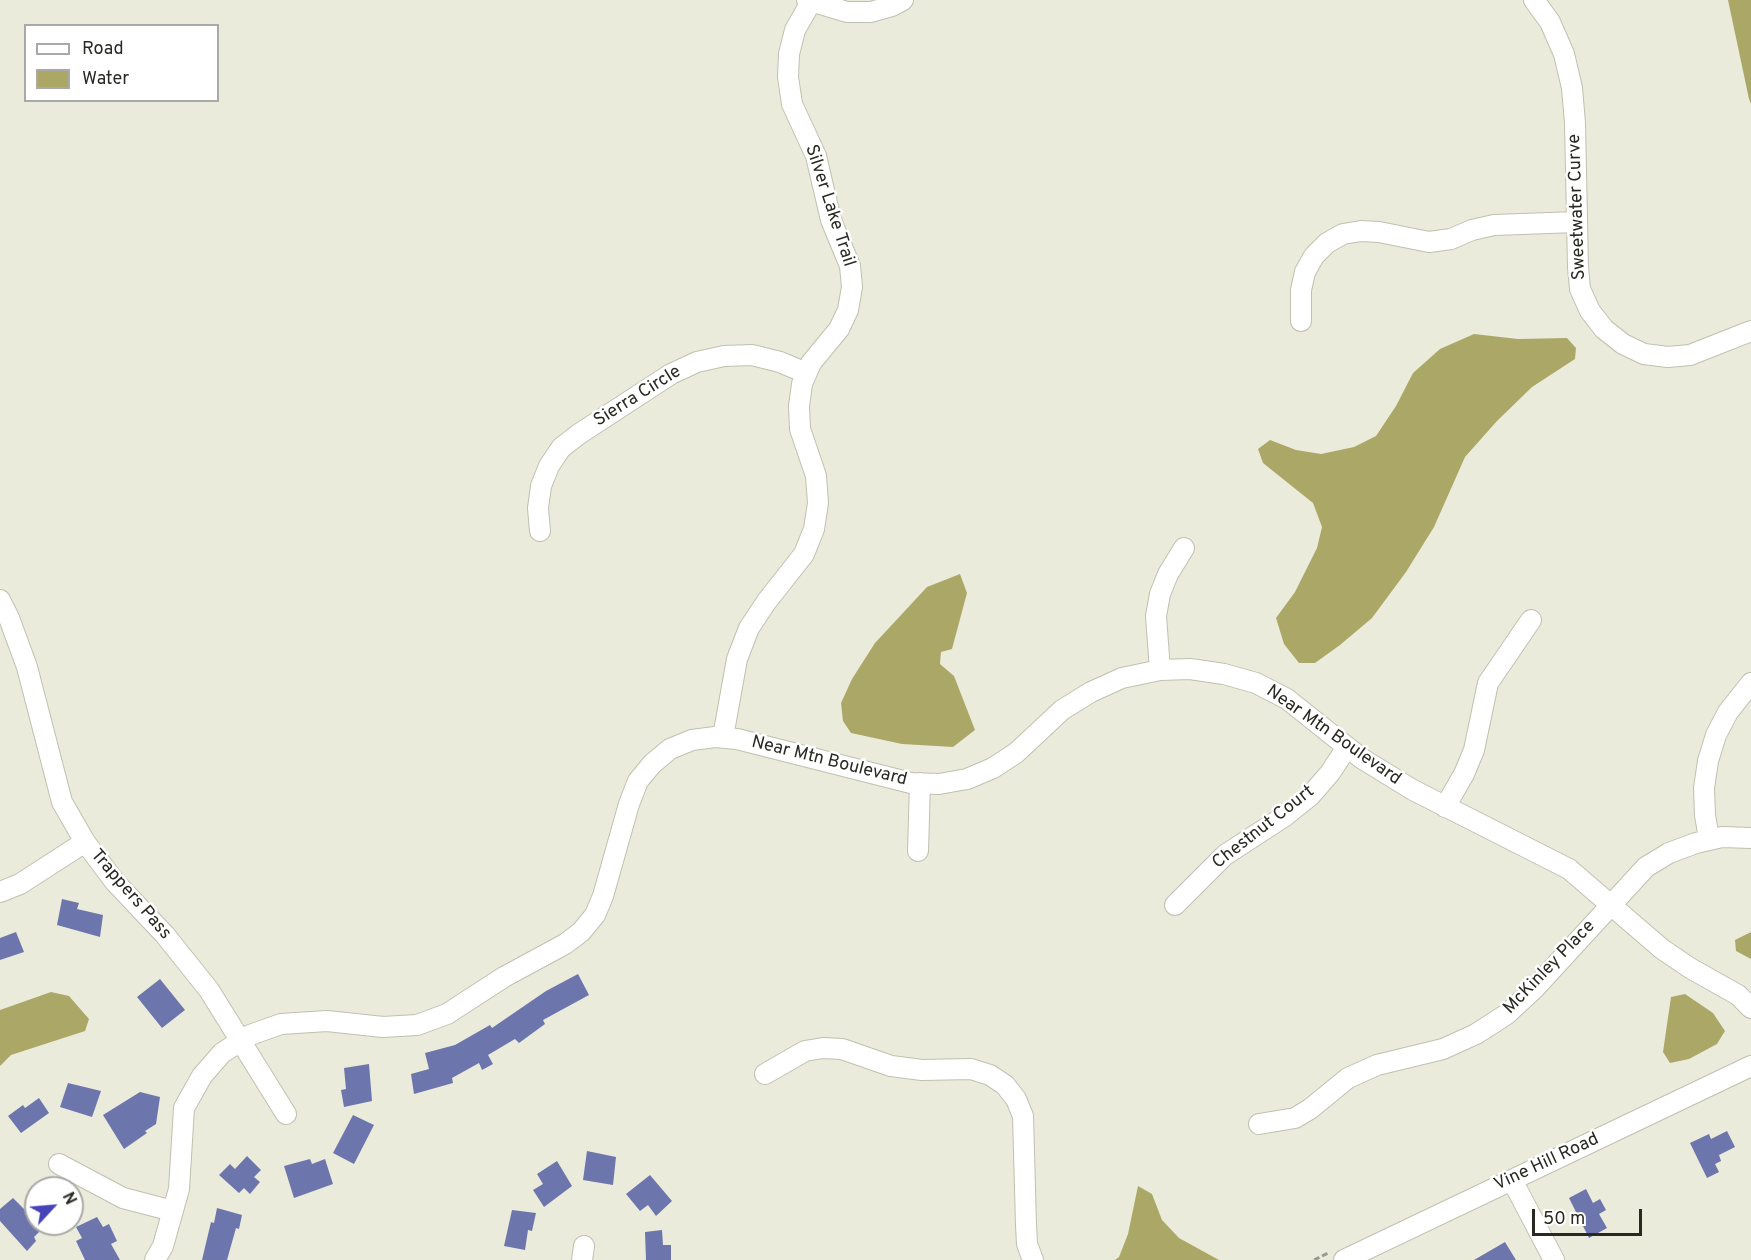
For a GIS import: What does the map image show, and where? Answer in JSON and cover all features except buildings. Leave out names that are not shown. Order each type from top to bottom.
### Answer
[{"type":"street","points":[[809,1],[847,12],[871,12],[903,0]]},
{"type":"street","name":"Sweetwater Curve","points":[[1534,0],[1550,22],[1564,54],[1572,88],[1580,289],[1590,311],[1604,329],[1623,344],[1644,354],[1668,357],[1690,355],[1751,331]]},
{"type":"street","name":"Silver Lake Trail","points":[[723,737],[737,659],[749,628],[767,600],[804,554],[814,529],[818,503],[816,476],[800,429],[799,406],[802,384],[811,363],[839,329],[848,310],[852,287],[850,266],[831,220],[816,156],[792,105],[788,77],[789,54],[795,30],[809,1]]},
{"type":"street","points":[[1301,321],[1301,290],[1305,272],[1314,256],[1327,243],[1343,234],[1361,231],[1379,232],[1429,242],[1451,239],[1472,230],[1494,225],[1576,222]]},
{"type":"street","name":"Sierra Circle","points":[[540,531],[538,508],[541,486],[549,466],[561,448],[671,374],[697,362],[724,356],[743,355],[780,362],[806,373]]},
{"type":"street","points":[[1160,670],[1156,616],[1160,594],[1168,574],[1184,548]]},
{"type":"street","name":"Trappers Pass","points":[[0,600],[27,667],[62,802],[85,842],[115,882],[165,935],[209,990],[286,1114]]},
{"type":"street","points":[[1445,807],[1464,774],[1474,750],[1488,683],[1531,620]]},
{"type":"street","name":"Near Mtn Boulevard","points":[[156,1260],[163,1246],[179,1189],[184,1107],[201,1076],[222,1053],[241,1041],[280,1024],[327,1021],[383,1027],[417,1025],[447,1014],[565,944],[581,932],[595,915],[603,896],[629,804],[638,781],[652,764],[670,749],[692,741],[723,737],[738,739],[884,777],[939,784],[967,779],[993,768],[1016,753],[1062,710],[1091,692],[1122,678],[1160,670],[1190,669],[1224,674],[1256,683],[1287,699],[1347,747],[1413,790],[1569,869],[1662,949],[1738,995],[1751,1008]]},
{"type":"street","points":[[1709,839],[1704,788],[1708,761],[1716,735],[1728,712],[1751,683]]},
{"type":"street","name":"Chestnut Court","points":[[1175,904],[1225,855],[1285,816],[1310,796],[1330,773],[1347,747]]},
{"type":"street","points":[[918,851],[920,783]]},
{"type":"street","name":"McKinley Place","points":[[1259,1124],[1295,1118],[1310,1109],[1348,1078],[1377,1065],[1443,1048],[1476,1034],[1507,1014],[1534,989],[1646,867],[1669,853],[1709,839],[1751,838]]},
{"type":"street","points":[[0,892],[20,884],[85,842]]},
{"type":"street","points":[[765,1074],[805,1051],[823,1048],[842,1049],[891,1065],[922,1070],[971,1069],[990,1075],[1005,1085],[1016,1099],[1023,1116],[1025,1258]]},
{"type":"street","name":"Vine Hill Road","points":[[1344,1260],[1751,1066]]},
{"type":"street","points":[[59,1164],[123,1198],[173,1211]]},
{"type":"street","points":[[1512,1180],[1554,1260]]},
{"type":"water","points":[[1728,0],[1751,0],[1751,104],[1749,99]]},
{"type":"water","points":[[1474,334],[1518,339],[1567,338],[1576,348],[1575,359],[1532,387],[1465,457],[1434,527],[1406,572],[1372,618],[1315,663],[1299,663],[1284,644],[1276,618],[1295,592],[1317,548],[1322,527],[1313,503],[1263,463],[1258,449],[1270,440],[1296,450],[1321,454],[1354,447],[1376,436],[1396,406],[1413,373],[1440,349]]},
{"type":"water","points":[[960,574],[967,593],[952,649],[941,652],[940,664],[954,676],[975,730],[953,747],[902,744],[851,733],[843,721],[841,703],[852,679],[875,643],[927,587]]},
{"type":"water","points":[[1751,932],[1751,959],[1736,951],[1735,940]]},
{"type":"water","points":[[51,992],[69,996],[89,1019],[85,1031],[11,1055],[0,1066],[0,1010]]},
{"type":"water","points":[[1685,994],[1713,1013],[1725,1031],[1717,1044],[1689,1059],[1670,1063],[1663,1052],[1671,997]]},
{"type":"water","points":[[1138,1186],[1152,1194],[1162,1220],[1179,1238],[1219,1260],[1115,1260],[1119,1257],[1128,1234]]}]
